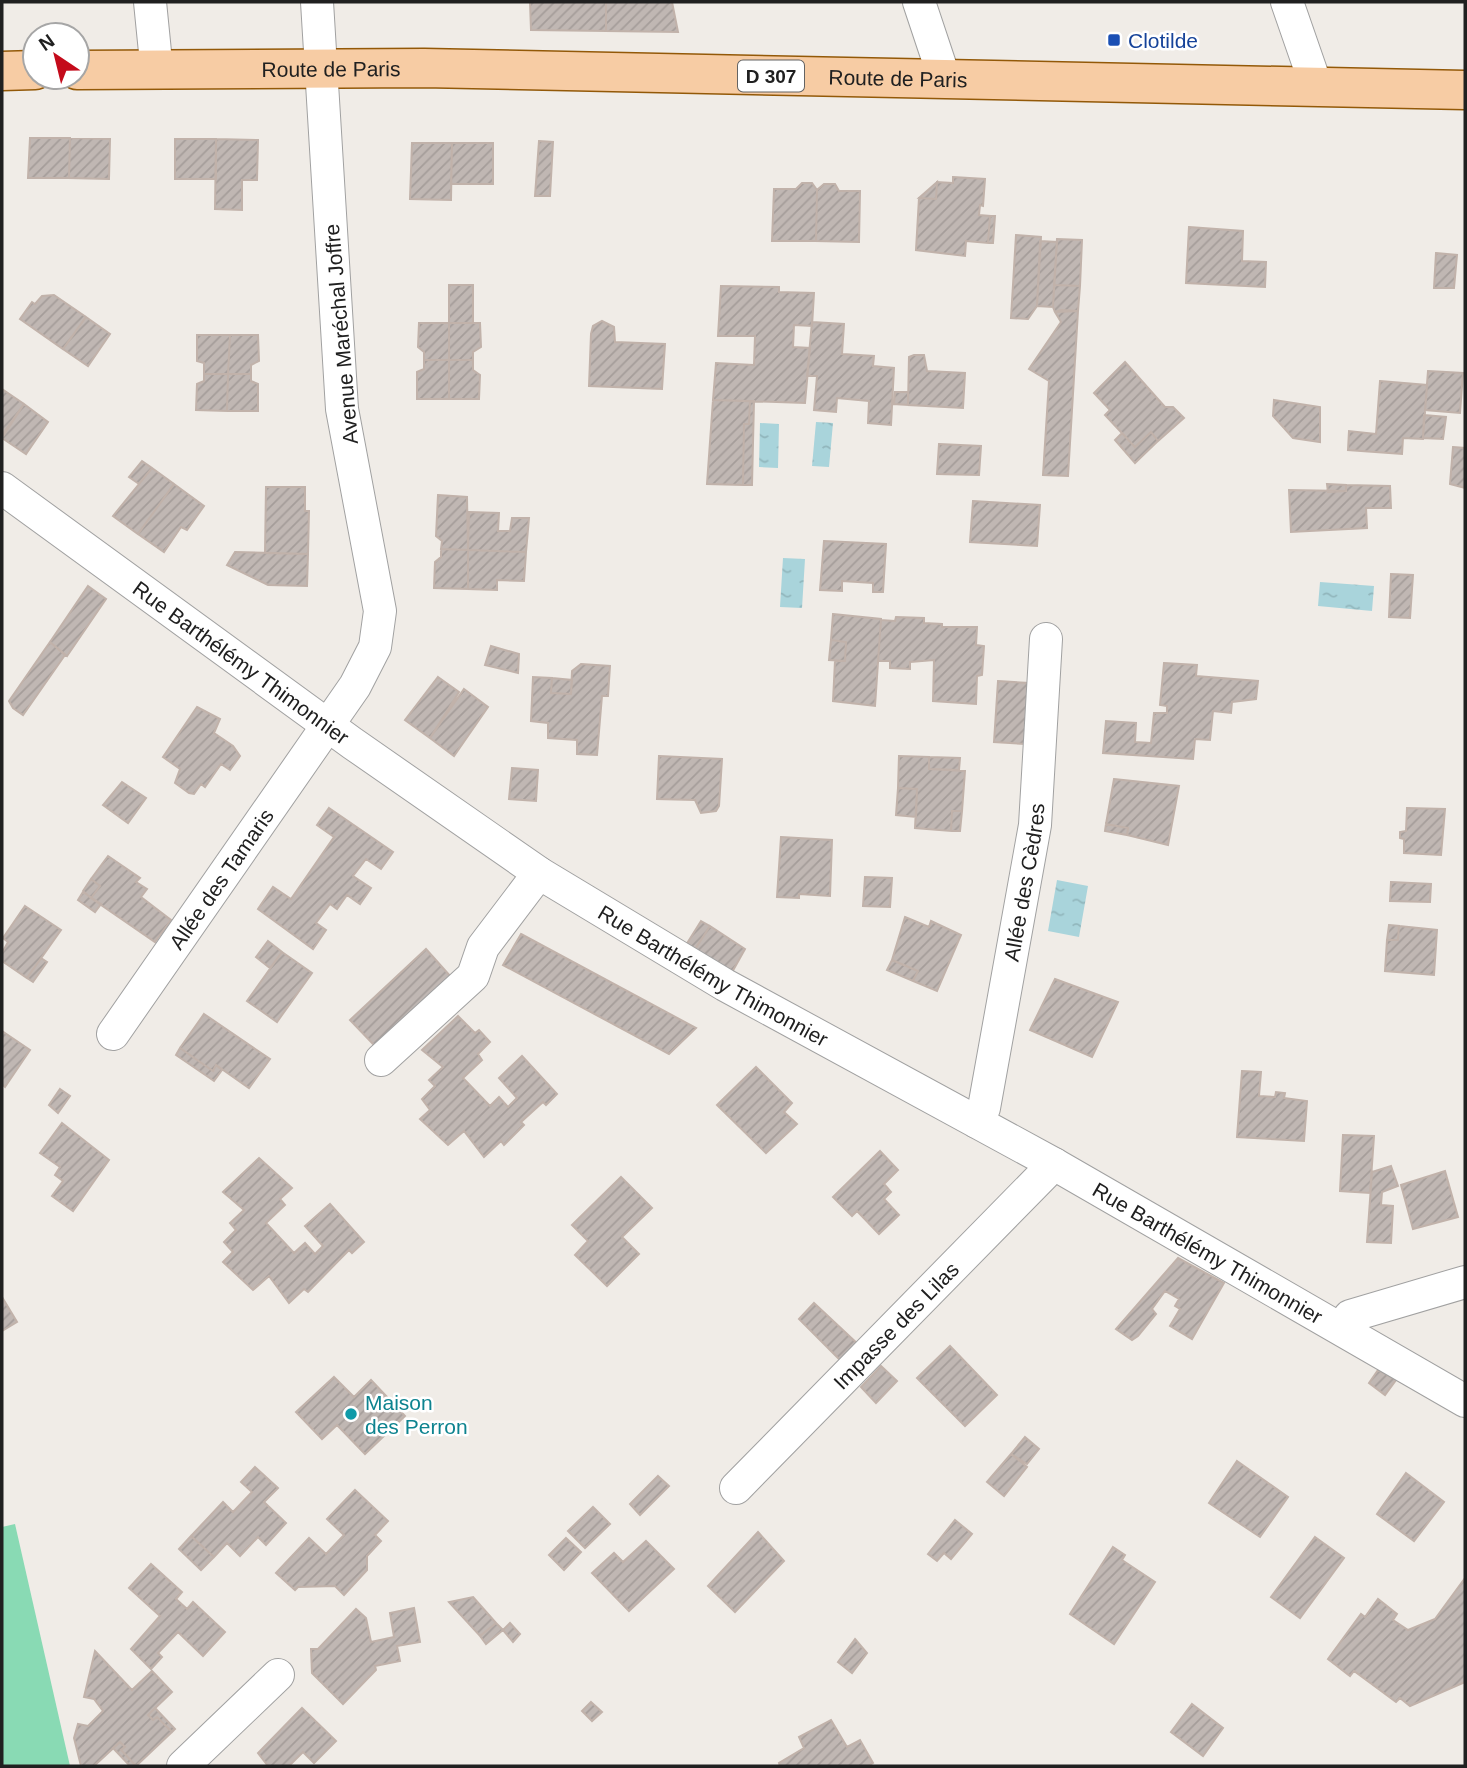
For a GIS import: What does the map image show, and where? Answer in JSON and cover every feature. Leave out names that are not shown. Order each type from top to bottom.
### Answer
[{"type":"main road","name":"Route de Paris","points":[[91,53],[155,52],[320,60],[1312,80],[1465,90]]},
{"type":"main road","points":[[2,53],[21,53]]},
{"type":"main road","name":"Route de Paris","points":[[91,69],[320,60]]},
{"type":"main road","points":[[2,71],[21,70]]},
{"type":"main road","name":"Route de Paris","points":[[1312,80],[1465,75]]},
{"type":"street","points":[[150,2],[155,52]]},
{"type":"street","name":"Avenue Maréchal Joffre","points":[[317,2],[342,409],[380,611],[375,647],[355,686],[328,724]]},
{"type":"street","points":[[919,2],[940,73]]},
{"type":"street","points":[[1287,2],[1312,80]]},
{"type":"street","name":"Rue Barthélémy Thimonnier","points":[[2,488],[539,873],[725,985],[1054,1164],[1465,1401]]},
{"type":"street","name":"Allée des Cèdres","points":[[977,1122],[984,1108],[1035,825],[1046,639]]},
{"type":"street","name":"Allée des Tamaris","points":[[113,1034],[328,724]]},
{"type":"street","points":[[381,1060],[473,976],[483,947],[539,873]]},
{"type":"street","name":"Impasse des Lilas","points":[[736,1488],[1054,1164]]},
{"type":"street","points":[[1342,1328],[1350,1316],[1465,1282]]},
{"type":"street","points":[[183,1766],[278,1675]]},
{"type":"green space","points":[[15,1524],[70,1766],[2,1766],[2,1527]]},
{"type":"water","points":[[816,422],[833,423],[829,467],[812,466]]},
{"type":"water","points":[[760,423],[779,424],[778,468],[759,467]]},
{"type":"water","points":[[783,558],[805,559],[802,608],[780,607]]},
{"type":"water","points":[[1320,582],[1374,586],[1372,611],[1318,606]]},
{"type":"water","points":[[1057,880],[1088,886],[1079,937],[1048,931]]},
{"type":"building","points":[[530,2],[606,2],[606,31],[531,30]]},
{"type":"building","points":[[606,2],[672,2],[678,32],[606,31]]},
{"type":"building","points":[[30,138],[70,138],[69,178],[28,178]]},
{"type":"building","points":[[70,138],[110,139],[109,179],[69,178]]},
{"type":"building","points":[[175,139],[216,139],[216,179],[175,179]]},
{"type":"building","points":[[216,139],[258,140],[257,180],[242,180],[242,210],[215,209]]},
{"type":"building","points":[[539,141],[553,142],[550,196],[535,196]]},
{"type":"building","points":[[412,143],[452,143],[451,200],[410,199]]},
{"type":"building","points":[[452,143],[493,143],[493,184],[451,184]]},
{"type":"building","points":[[953,177],[985,179],[983,206],[980,205],[979,215],[990,216],[988,243],[966,241],[965,256],[916,250],[919,198],[936,199],[937,182],[953,183]]},
{"type":"building","points":[[937,182],[936,199],[919,198]]},
{"type":"building","points":[[802,183],[812,183],[817,190],[816,241],[772,241],[774,189],[796,189]]},
{"type":"building","points":[[824,184],[835,184],[839,191],[860,191],[859,242],[816,241],[817,190]]},
{"type":"building","points":[[990,216],[995,216],[993,243],[988,243]]},
{"type":"building","points":[[1189,227],[1243,231],[1242,261],[1266,262],[1265,287],[1186,283]]},
{"type":"building","points":[[1016,235],[1041,237],[1037,306],[1028,319],[1011,318]]},
{"type":"building","points":[[1057,239],[1082,240],[1080,286],[1054,285]]},
{"type":"building","points":[[1040,241],[1057,242],[1053,307],[1037,306]]},
{"type":"building","points":[[1436,253],[1457,255],[1454,288],[1434,288]]},
{"type":"building","points":[[449,285],[473,285],[473,323],[449,323]]},
{"type":"building","points":[[1054,285],[1080,286],[1078,311],[1055,312]]},
{"type":"building","points":[[721,286],[779,287],[779,292],[814,293],[812,326],[794,325],[793,347],[810,348],[805,403],[713,400],[716,363],[754,365],[755,336],[718,336]]},
{"type":"building","points":[[54,295],[86,317],[63,349],[20,319],[32,302],[35,304],[42,296]]},
{"type":"building","points":[[1078,311],[1068,476],[1043,475],[1049,381],[1029,369],[1061,322],[1055,312]]},
{"type":"building","points":[[86,317],[110,334],[88,366],[63,349]]},
{"type":"building","points":[[602,321],[614,327],[615,342],[665,344],[662,389],[589,386],[591,334],[593,326]]},
{"type":"building","points":[[812,322],[844,324],[842,354],[874,356],[873,366],[894,368],[891,425],[868,423],[869,401],[837,398],[836,412],[814,410],[817,376],[807,376]]},
{"type":"building","points":[[419,323],[449,323],[449,360],[424,360],[424,352],[418,347]]},
{"type":"building","points":[[449,323],[480,323],[481,347],[473,352],[473,360],[449,360]]},
{"type":"building","points":[[197,335],[230,335],[228,374],[204,374],[204,363],[197,361]]},
{"type":"building","points":[[230,335],[258,335],[259,361],[251,365],[251,374],[228,374]]},
{"type":"building","points":[[924,355],[927,371],[965,373],[963,408],[908,405],[909,357]]},
{"type":"building","points":[[424,360],[449,360],[449,399],[417,399],[417,372],[424,369]]},
{"type":"building","points":[[449,360],[473,360],[473,370],[480,375],[479,399],[449,399]]},
{"type":"building","points":[[1125,362],[1165,407],[1173,407],[1184,418],[1158,441],[1151,432],[1135,447],[1105,415],[1110,410],[1094,393]]},
{"type":"building","points":[[1428,371],[1463,373],[1460,413],[1425,410]]},
{"type":"building","points":[[204,374],[228,374],[227,411],[196,410],[197,384],[204,381]]},
{"type":"building","points":[[228,374],[251,374],[251,381],[258,384],[258,411],[227,411]]},
{"type":"building","points":[[1380,381],[1427,385],[1423,439],[1403,438],[1402,454],[1348,450],[1349,431],[1376,434]]},
{"type":"building","points":[[2,389],[24,404],[2,435]]},
{"type":"building","points":[[895,392],[908,392],[908,405],[894,404]]},
{"type":"building","points":[[713,400],[750,401],[749,424],[744,424],[743,485],[707,484]]},
{"type":"building","points":[[1274,400],[1320,407],[1320,442],[1293,438],[1273,416]]},
{"type":"building","points":[[750,401],[754,401],[752,485],[743,485],[744,424],[749,424]]},
{"type":"building","points":[[24,404],[48,422],[26,454],[2,438]]},
{"type":"building","points":[[1424,415],[1446,417],[1443,439],[1423,438]]},
{"type":"building","points":[[1151,432],[1158,441],[1135,463],[1115,440],[1122,433],[1135,447]]},
{"type":"building","points":[[939,444],[981,446],[979,475],[937,474]]},
{"type":"building","points":[[1453,447],[1465,448],[1465,488],[1450,484]]},
{"type":"building","points":[[142,461],[152,468],[139,484],[129,477]]},
{"type":"building","points":[[152,468],[174,484],[138,534],[113,516]]},
{"type":"building","points":[[174,484],[204,506],[187,530],[181,527],[164,552],[138,534]]},
{"type":"building","points":[[1327,484],[1346,485],[1346,491],[1328,492]]},
{"type":"building","points":[[1346,485],[1390,486],[1391,508],[1366,508],[1367,528],[1291,532],[1289,490],[1346,491]]},
{"type":"building","points":[[266,487],[305,487],[305,511],[309,511],[308,554],[265,553]]},
{"type":"building","points":[[438,495],[467,497],[468,550],[441,549],[442,541],[436,536]]},
{"type":"building","points":[[973,501],[1040,505],[1037,546],[970,542]]},
{"type":"building","points":[[469,512],[499,513],[498,531],[510,531],[512,518],[529,518],[526,552],[468,550]]},
{"type":"building","points":[[824,541],[886,544],[883,592],[873,592],[873,583],[842,581],[842,591],[820,590]]},
{"type":"building","points":[[441,549],[468,550],[468,589],[434,588],[435,562],[441,557]]},
{"type":"building","points":[[468,550],[526,552],[524,581],[497,580],[497,590],[468,589]]},
{"type":"building","points":[[235,552],[308,554],[307,586],[268,585],[227,565]]},
{"type":"building","points":[[1391,574],[1413,575],[1410,618],[1389,617]]},
{"type":"building","points":[[88,586],[106,599],[67,656],[50,642]]},
{"type":"building","points":[[833,614],[881,619],[875,706],[833,701],[835,661],[845,661],[846,642],[831,640]]},
{"type":"building","points":[[896,617],[924,618],[924,623],[942,624],[942,627],[977,627],[976,645],[984,646],[982,675],[977,676],[976,704],[933,701],[934,660],[910,662],[910,669],[890,668],[890,661],[878,661],[881,620],[895,621]]},
{"type":"building","points":[[831,640],[846,642],[845,661],[829,660]]},
{"type":"building","points":[[50,642],[65,655],[23,715],[13,708],[9,701]]},
{"type":"building","points":[[491,646],[519,654],[518,673],[485,665]]},
{"type":"building","points":[[1164,663],[1197,665],[1196,676],[1258,681],[1256,699],[1232,702],[1231,713],[1213,711],[1210,740],[1195,739],[1193,759],[1103,753],[1106,721],[1136,723],[1135,742],[1151,743],[1154,713],[1167,713],[1167,706],[1160,705]]},
{"type":"building","points":[[581,664],[610,666],[608,696],[602,696],[597,755],[577,754],[577,740],[548,738],[548,723],[531,721],[533,677],[552,678],[551,693],[571,694],[572,671]]},
{"type":"building","points":[[438,677],[459,692],[430,738],[405,720]]},
{"type":"building","points":[[552,678],[572,680],[571,694],[551,693]]},
{"type":"building","points":[[998,681],[1029,683],[1025,744],[994,742]]},
{"type":"building","points":[[464,689],[488,707],[454,756],[430,738]]},
{"type":"building","points":[[197,707],[220,719],[214,733],[233,746],[240,756],[230,770],[221,764],[205,787],[201,784],[194,794],[175,783],[180,769],[163,757]]},
{"type":"building","points":[[659,756],[722,759],[719,806],[716,811],[701,813],[695,800],[657,799]]},
{"type":"building","points":[[899,756],[929,757],[929,769],[965,771],[962,811],[952,811],[951,831],[915,828],[917,789],[898,788]]},
{"type":"building","points":[[929,757],[960,758],[959,770],[929,769]]},
{"type":"building","points":[[512,768],[538,770],[536,801],[509,799]]},
{"type":"building","points":[[1114,779],[1179,786],[1168,845],[1127,835],[1128,828],[1106,824]]},
{"type":"building","points":[[122,782],[146,798],[128,823],[103,805]]},
{"type":"building","points":[[898,788],[917,789],[916,817],[896,815]]},
{"type":"building","points":[[329,808],[393,852],[381,869],[366,859],[353,876],[371,888],[360,904],[347,895],[337,909],[330,904],[316,923],[326,930],[313,949],[258,909],[273,887],[291,899],[334,837],[317,825]]},
{"type":"building","points":[[1407,808],[1445,809],[1441,855],[1404,853],[1404,839],[1400,838],[1400,832],[1406,831]]},
{"type":"building","points":[[952,811],[962,811],[960,831],[951,831]]},
{"type":"building","points":[[1106,824],[1128,828],[1127,835],[1105,831]]},
{"type":"building","points":[[781,837],[832,840],[830,896],[799,894],[799,898],[777,897]]},
{"type":"building","points":[[108,856],[140,878],[136,882],[147,889],[141,897],[171,920],[155,942],[91,898],[100,886],[91,879]]},
{"type":"building","points":[[865,877],[892,878],[890,907],[863,906]]},
{"type":"building","points":[[91,879],[100,886],[91,898],[83,891]]},
{"type":"building","points":[[1391,882],[1431,884],[1430,902],[1390,901]]},
{"type":"building","points":[[83,892],[101,904],[95,912],[78,900]]},
{"type":"building","points":[[25,906],[61,930],[27,978],[2,961],[2,953],[8,942],[3,938]]},
{"type":"building","points":[[905,917],[929,927],[931,921],[961,935],[937,991],[913,981],[918,971],[892,960]]},
{"type":"building","points":[[701,921],[710,926],[694,951],[686,945]]},
{"type":"building","points":[[1389,925],[1399,926],[1398,940],[1387,940]]},
{"type":"building","points":[[710,926],[745,949],[731,974],[694,951]]},
{"type":"building","points":[[1399,926],[1437,930],[1434,975],[1385,971],[1387,940],[1398,940]]},
{"type":"building","points":[[521,934],[696,1028],[669,1054],[503,965]]},
{"type":"building","points":[[268,941],[282,952],[270,968],[256,957]]},
{"type":"building","points":[[426,949],[451,977],[375,1046],[350,1020]]},
{"type":"building","points":[[282,952],[312,973],[277,1022],[247,1001]]},
{"type":"building","points":[[41,958],[47,962],[33,982],[27,978]]},
{"type":"building","points":[[892,960],[918,971],[913,981],[887,970]]},
{"type":"building","points":[[1055,979],[1118,1002],[1092,1057],[1030,1030]]},
{"type":"building","points":[[204,1014],[270,1059],[249,1088],[216,1065],[213,1071],[180,1048]]},
{"type":"building","points":[[458,1016],[475,1033],[479,1030],[490,1042],[478,1054],[482,1060],[463,1078],[490,1106],[499,1097],[508,1107],[517,1098],[499,1078],[522,1056],[557,1094],[546,1105],[543,1102],[521,1122],[524,1125],[504,1145],[501,1141],[484,1157],[464,1131],[448,1145],[420,1119],[430,1110],[422,1099],[435,1086],[429,1080],[443,1067],[422,1050]]},
{"type":"building","points":[[2,1031],[30,1050],[5,1087],[2,1084]]},
{"type":"building","points":[[180,1048],[213,1071],[216,1065],[222,1070],[214,1081],[176,1055]]},
{"type":"building","points":[[756,1067],[792,1103],[784,1112],[797,1124],[766,1153],[717,1105]]},
{"type":"building","points":[[1242,1071],[1261,1072],[1259,1096],[1275,1097],[1276,1092],[1285,1093],[1284,1098],[1307,1101],[1304,1141],[1237,1137]]},
{"type":"building","points":[[60,1089],[70,1096],[58,1113],[49,1105]]},
{"type":"building","points":[[62,1123],[109,1160],[73,1211],[52,1196],[63,1181],[55,1175],[60,1167],[40,1153]]},
{"type":"building","points":[[1343,1135],[1374,1136],[1370,1193],[1340,1191]]},
{"type":"building","points":[[880,1151],[898,1170],[884,1184],[891,1192],[884,1199],[899,1215],[879,1234],[857,1211],[852,1216],[833,1197]]},
{"type":"building","points":[[259,1158],[292,1188],[280,1199],[285,1205],[266,1223],[294,1253],[305,1243],[315,1254],[323,1246],[305,1226],[330,1204],[364,1242],[352,1253],[349,1250],[308,1292],[304,1289],[289,1303],[269,1276],[253,1290],[223,1262],[233,1252],[224,1242],[236,1230],[230,1223],[244,1210],[223,1192]]},
{"type":"building","points":[[1391,1166],[1398,1186],[1382,1192],[1381,1205],[1393,1206],[1391,1243],[1367,1242],[1372,1172]]},
{"type":"building","points":[[1445,1171],[1458,1217],[1413,1229],[1401,1185]]},
{"type":"building","points":[[621,1177],[652,1208],[622,1237],[639,1254],[607,1286],[575,1255],[588,1241],[572,1225]]},
{"type":"building","points":[[1178,1258],[1224,1283],[1192,1339],[1170,1326],[1180,1309],[1175,1306],[1179,1299],[1165,1291],[1152,1309],[1156,1314],[1138,1336],[1132,1340],[1116,1329]]},
{"type":"building","points":[[2,1297],[17,1322],[2,1331]]},
{"type":"building","points":[[814,1303],[860,1346],[843,1363],[799,1319]]},
{"type":"building","points":[[950,1346],[997,1395],[965,1426],[917,1378]]},
{"type":"building","points":[[881,1366],[897,1381],[876,1403],[861,1387]]},
{"type":"building","points":[[1378,1370],[1396,1380],[1385,1395],[1369,1383]]},
{"type":"building","name":"Maison des Perron","points":[[334,1377],[354,1397],[371,1380],[405,1416],[365,1454],[337,1425],[322,1439],[296,1412]]},
{"type":"building","points":[[1025,1437],[1039,1449],[1027,1464],[1011,1454]]},
{"type":"building","points":[[1011,1454],[1027,1467],[1004,1496],[987,1482]]},
{"type":"building","points":[[1237,1461],[1288,1497],[1260,1537],[1209,1503]]},
{"type":"building","points":[[255,1467],[278,1488],[264,1502],[286,1523],[266,1545],[258,1537],[240,1556],[227,1543],[214,1557],[191,1536],[223,1502],[233,1512],[252,1492],[241,1482]]},
{"type":"building","points":[[1406,1473],[1444,1502],[1414,1541],[1377,1514]]},
{"type":"building","points":[[658,1476],[669,1486],[640,1515],[630,1504]]},
{"type":"building","points":[[355,1490],[388,1521],[375,1535],[381,1541],[367,1556],[367,1570],[344,1595],[335,1586],[298,1587],[295,1590],[276,1573],[309,1538],[326,1554],[344,1535],[327,1519]]},
{"type":"building","points":[[593,1507],[610,1524],[585,1548],[568,1531]]},
{"type":"building","points":[[955,1520],[972,1534],[951,1559],[944,1553],[937,1561],[928,1554]]},
{"type":"building","points":[[758,1532],[784,1561],[735,1612],[708,1586]]},
{"type":"building","points":[[191,1536],[214,1557],[201,1570],[179,1549]]},
{"type":"building","points":[[1315,1537],[1344,1558],[1300,1618],[1271,1597]]},
{"type":"building","points":[[566,1538],[581,1552],[564,1570],[549,1555]]},
{"type":"building","points":[[646,1541],[674,1569],[629,1611],[592,1573],[614,1553],[623,1562]]},
{"type":"building","points":[[1113,1547],[1125,1555],[1122,1560],[1155,1582],[1114,1644],[1070,1614]]},
{"type":"building","points":[[151,1564],[182,1592],[176,1599],[187,1609],[193,1602],[225,1632],[203,1656],[178,1632],[158,1653],[162,1657],[151,1669],[131,1649],[160,1616],[129,1588]]},
{"type":"building","points":[[1465,1578],[1465,1682],[1410,1706],[1400,1698],[1396,1702],[1354,1671],[1350,1676],[1328,1659],[1361,1614],[1365,1617],[1378,1599],[1397,1614],[1393,1620],[1408,1630],[1435,1619]]},
{"type":"building","points":[[473,1597],[496,1623],[480,1636],[449,1602]]},
{"type":"building","points":[[414,1608],[420,1642],[397,1646],[400,1661],[375,1666],[376,1670],[343,1704],[312,1673],[311,1649],[318,1649],[356,1609],[366,1618],[371,1642],[394,1637],[390,1613]]},
{"type":"building","points":[[496,1623],[503,1630],[486,1644],[480,1636]]},
{"type":"building","points":[[510,1623],[520,1634],[513,1642],[503,1630]]},
{"type":"building","points":[[855,1639],[867,1653],[852,1673],[838,1662]]},
{"type":"building","points":[[95,1651],[132,1690],[152,1671],[172,1692],[148,1715],[153,1720],[157,1717],[172,1732],[136,1766],[121,1750],[125,1747],[120,1742],[94,1766],[81,1766],[74,1738],[78,1724],[88,1726],[103,1711],[94,1699],[84,1697]]},
{"type":"building","points":[[591,1702],[602,1712],[592,1721],[582,1711]]},
{"type":"building","points":[[1192,1704],[1223,1728],[1203,1756],[1171,1732]]},
{"type":"building","points":[[155,1708],[175,1729],[172,1732],[157,1717],[153,1720],[148,1715]]},
{"type":"building","points":[[302,1708],[336,1741],[314,1763],[303,1752],[289,1766],[268,1766],[258,1753]]},
{"type":"building","points":[[831,1720],[847,1747],[860,1740],[873,1763],[868,1766],[780,1766],[779,1763],[804,1748],[799,1737]]},
{"type":"building","points":[[120,1742],[125,1747],[121,1750],[136,1766],[130,1766],[113,1748]]},
{"type":"place","name":"Clotilde","points":[[1114,40]]},
{"type":"place","name":"Maison des Perron","points":[[351,1414]]}]
